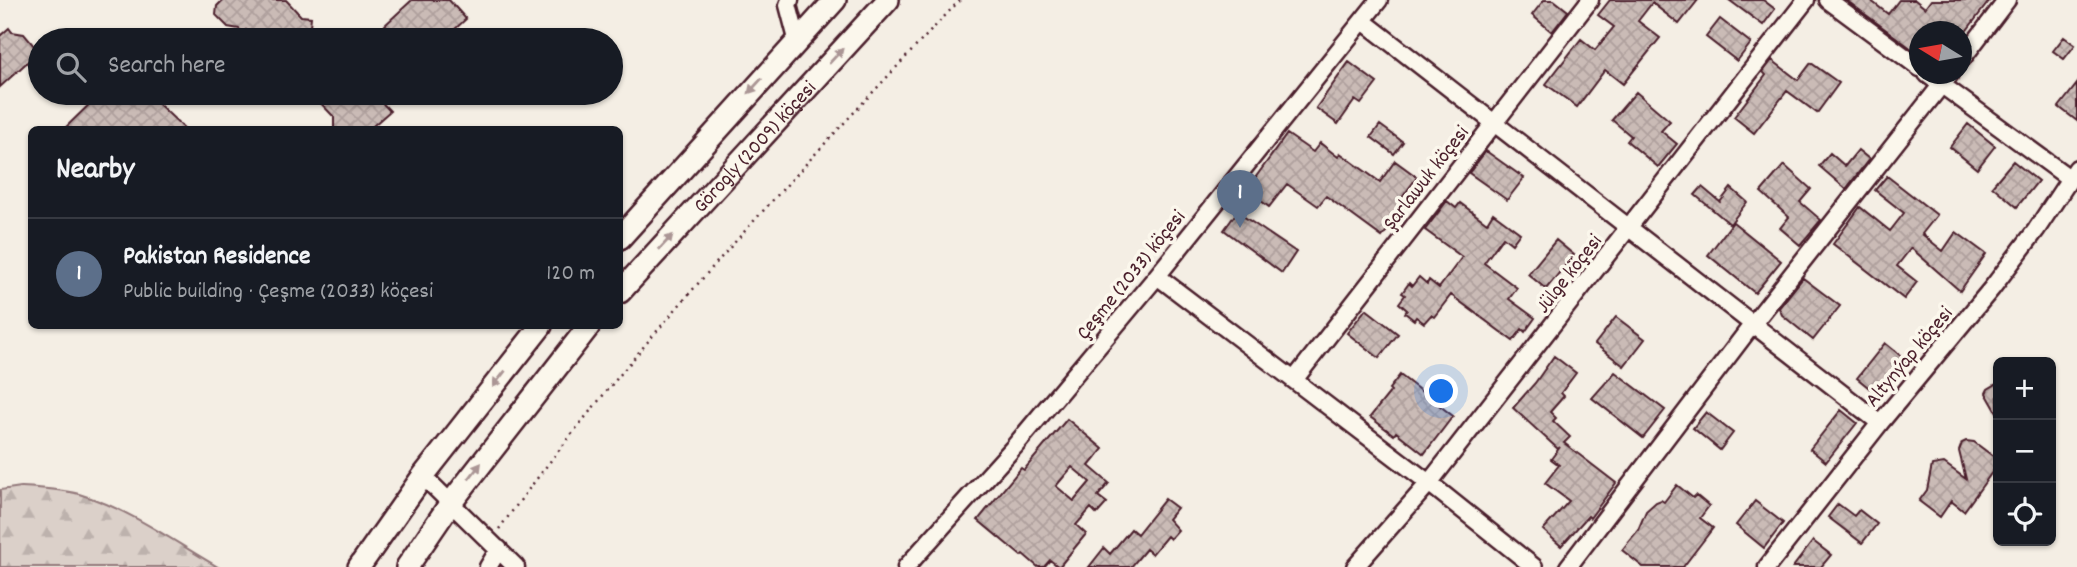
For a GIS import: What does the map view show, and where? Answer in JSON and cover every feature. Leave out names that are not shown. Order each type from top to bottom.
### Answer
[{"type":"main road","name":"Görogly (2009) köçesi","points":[[623,235],[835,0]]},
{"type":"main road","name":"Görogly (2009) köçesi","points":[[623,289],[888,0]]},
{"type":"main road","points":[[359,567],[423,475],[539,329]]},
{"type":"main road","points":[[407,567],[450,504],[587,329]]},
{"type":"street","points":[[790,0],[788,5],[797,39]]},
{"type":"street","name":"Çeşme (2033) köçesi","points":[[906,567],[1014,447],[1157,276],[1379,0]]},
{"type":"street","name":"Şarlawuk köçesi","points":[[1294,380],[1590,0]]},
{"type":"street","name":"Jülge köçesi","points":[[1355,567],[1429,483],[1806,0]]},
{"type":"street","points":[[1828,0],[1909,60]]},
{"type":"street","points":[[1972,46],[2007,0]]},
{"type":"street","points":[[1363,21],[1880,423]]},
{"type":"street","points":[[1568,567],[1752,325],[1942,84]]},
{"type":"street","points":[[1953,84],[2073,173]]},
{"type":"street","name":"Altynýap köçesi","points":[[1767,567],[2028,241],[2073,173]]},
{"type":"street","points":[[1157,276],[1429,483],[1534,567]]},
{"type":"street","points":[[423,475],[516,567]]},
{"type":"street","points":[[488,567],[495,545]]},
{"type":"path","points":[[495,545],[557,453],[669,315],[960,0]]},
{"type":"green space","points":[[21,487],[65,491],[97,500],[150,526],[218,567],[0,567],[0,490]]},
{"type":"building","points":[[223,0],[286,0],[301,16],[311,17],[312,28],[228,27],[216,15],[217,6]]},
{"type":"building","points":[[412,0],[449,0],[466,19],[456,28],[388,28],[385,25]]},
{"type":"building","points":[[1544,0],[1554,0],[1568,11],[1552,32],[1532,15]]},
{"type":"building","points":[[1610,0],[1698,0],[1679,24],[1652,3],[1638,21],[1660,38],[1623,84],[1605,70],[1577,107],[1546,84],[1581,39],[1595,50],[1614,27],[1598,15]]},
{"type":"building","points":[[1729,0],[1763,0],[1775,9],[1763,25]]},
{"type":"building","points":[[1846,0],[1870,0],[1888,14],[1899,0],[1915,0],[1925,8],[1931,0],[1990,0],[1972,24],[1972,21],[1909,21],[1909,47]]},
{"type":"building","points":[[1720,19],[1751,43],[1737,61],[1706,37]]},
{"type":"building","points":[[9,28],[12,32],[24,34],[28,39],[28,61],[0,87],[0,36]]},
{"type":"building","points":[[2064,37],[2075,45],[2064,59],[2053,51]]},
{"type":"building","points":[[1772,60],[1798,80],[1811,63],[1839,83],[1817,113],[1787,91],[1754,133],[1734,117],[1766,75],[1763,72]]},
{"type":"building","points":[[1349,62],[1377,83],[1361,104],[1355,100],[1338,124],[1316,108]]},
{"type":"building","points":[[2077,84],[2077,121],[2059,107]]},
{"type":"building","points":[[1636,92],[1670,121],[1661,131],[1677,144],[1658,167],[1627,141],[1631,136],[1612,120]]},
{"type":"building","points":[[89,105],[160,105],[182,126],[67,126]]},
{"type":"building","points":[[322,105],[384,105],[390,111],[373,126],[334,126],[334,117]]},
{"type":"building","points":[[1968,124],[1995,146],[1977,169],[1950,147]]},
{"type":"building","points":[[1380,125],[1403,142],[1394,154],[1371,137]]},
{"type":"building","points":[[1287,134],[1313,152],[1320,143],[1338,157],[1340,153],[1380,182],[1395,161],[1417,177],[1401,199],[1407,204],[1382,237],[1326,196],[1318,206],[1287,184],[1269,207],[1256,197],[1252,203],[1242,196]]},
{"type":"building","points":[[1858,150],[1869,159],[1846,189],[1819,166],[1830,153],[1845,166]]},
{"type":"building","points":[[1486,151],[1524,178],[1507,200],[1469,173]]},
{"type":"building","points":[[2013,161],[2038,181],[2017,207],[1992,186]]},
{"type":"building","points":[[1784,165],[1811,189],[1800,202],[1821,220],[1800,245],[1780,228],[1789,217],[1761,192]]},
{"type":"building","points":[[1887,176],[1937,215],[1922,234],[1943,251],[1956,232],[1986,254],[1960,291],[1911,248],[1897,266],[1917,282],[1904,299],[1833,244],[1860,207],[1890,231],[1904,213],[1875,190]]},
{"type":"building","points":[[1702,187],[1720,202],[1731,188],[1747,202],[1730,224],[1695,195]]},
{"type":"building","points":[[1447,201],[1456,208],[1460,203],[1487,223],[1493,213],[1520,233],[1512,244],[1503,237],[1484,263],[1517,288],[1509,299],[1535,318],[1525,332],[1522,329],[1513,341],[1451,295],[1434,317],[1431,315],[1424,323],[1405,313],[1407,310],[1399,303],[1409,283],[1412,286],[1419,277],[1427,284],[1429,280],[1439,288],[1462,257],[1425,230]]},
{"type":"building","points":[[1237,212],[1296,252],[1282,273],[1224,230]]},
{"type":"building","points":[[1733,222],[1781,261],[1755,293],[1708,255]]},
{"type":"building","points":[[1556,240],[1574,255],[1546,289],[1528,274]]},
{"type":"building","points":[[1803,278],[1840,306],[1813,340],[1782,315],[1779,308]]},
{"type":"building","points":[[1366,309],[1398,334],[1379,358],[1347,333]]},
{"type":"building","points":[[1616,317],[1645,339],[1624,366],[1595,344]]},
{"type":"building","points":[[1885,343],[1907,361],[1879,396],[1857,378]]},
{"type":"building","points":[[1554,356],[1576,373],[1561,393],[1564,396],[1550,412],[1556,418],[1553,421],[1570,437],[1564,443],[1616,483],[1590,518],[1588,516],[1561,546],[1543,530],[1569,501],[1545,483],[1559,465],[1551,459],[1560,447],[1558,449],[1513,408]]},
{"type":"building","points":[[1615,372],[1665,410],[1643,438],[1592,398]]},
{"type":"building","points":[[1400,375],[1453,416],[1424,454],[1396,432],[1394,435],[1370,417]]},
{"type":"building","points":[[1993,386],[1993,405],[1986,393]]},
{"type":"building","points":[[1841,410],[1857,423],[1826,462],[1810,449]]},
{"type":"building","points":[[1706,412],[1733,433],[1720,450],[1693,428]]},
{"type":"building","points":[[1067,419],[1103,449],[1089,466],[1109,483],[1098,496],[1107,503],[1097,514],[1091,508],[1076,525],[1086,534],[1059,567],[1050,560],[1044,567],[1038,567],[978,520],[1021,468],[1024,470]],"holes":[[[1072,467],[1090,482],[1074,501],[1056,486]]]},
{"type":"building","points":[[1974,442],[1993,456],[1993,471],[1964,511],[1951,501],[1940,517],[1919,501],[1927,490],[1932,465],[1944,463],[1966,479],[1959,451],[1962,443]]},
{"type":"building","points":[[1677,485],[1709,506],[1700,518],[1713,528],[1683,567],[1643,567],[1622,550],[1638,530],[1646,511],[1656,502],[1664,502]]},
{"type":"building","points":[[1165,499],[1177,508],[1168,519],[1178,530],[1170,539],[1167,536],[1152,554],[1146,549],[1131,567],[1089,567],[1104,548],[1110,554],[1131,529],[1137,534]]},
{"type":"building","points":[[1755,501],[1783,523],[1764,548],[1736,525]]},
{"type":"building","points":[[1838,504],[1854,516],[1859,510],[1877,524],[1862,543],[1828,517]]},
{"type":"building","points":[[1813,541],[1831,555],[1821,567],[1793,567]]},
{"type":"place","name":"Pakistan Residence","points":[[1240,228]]}]
